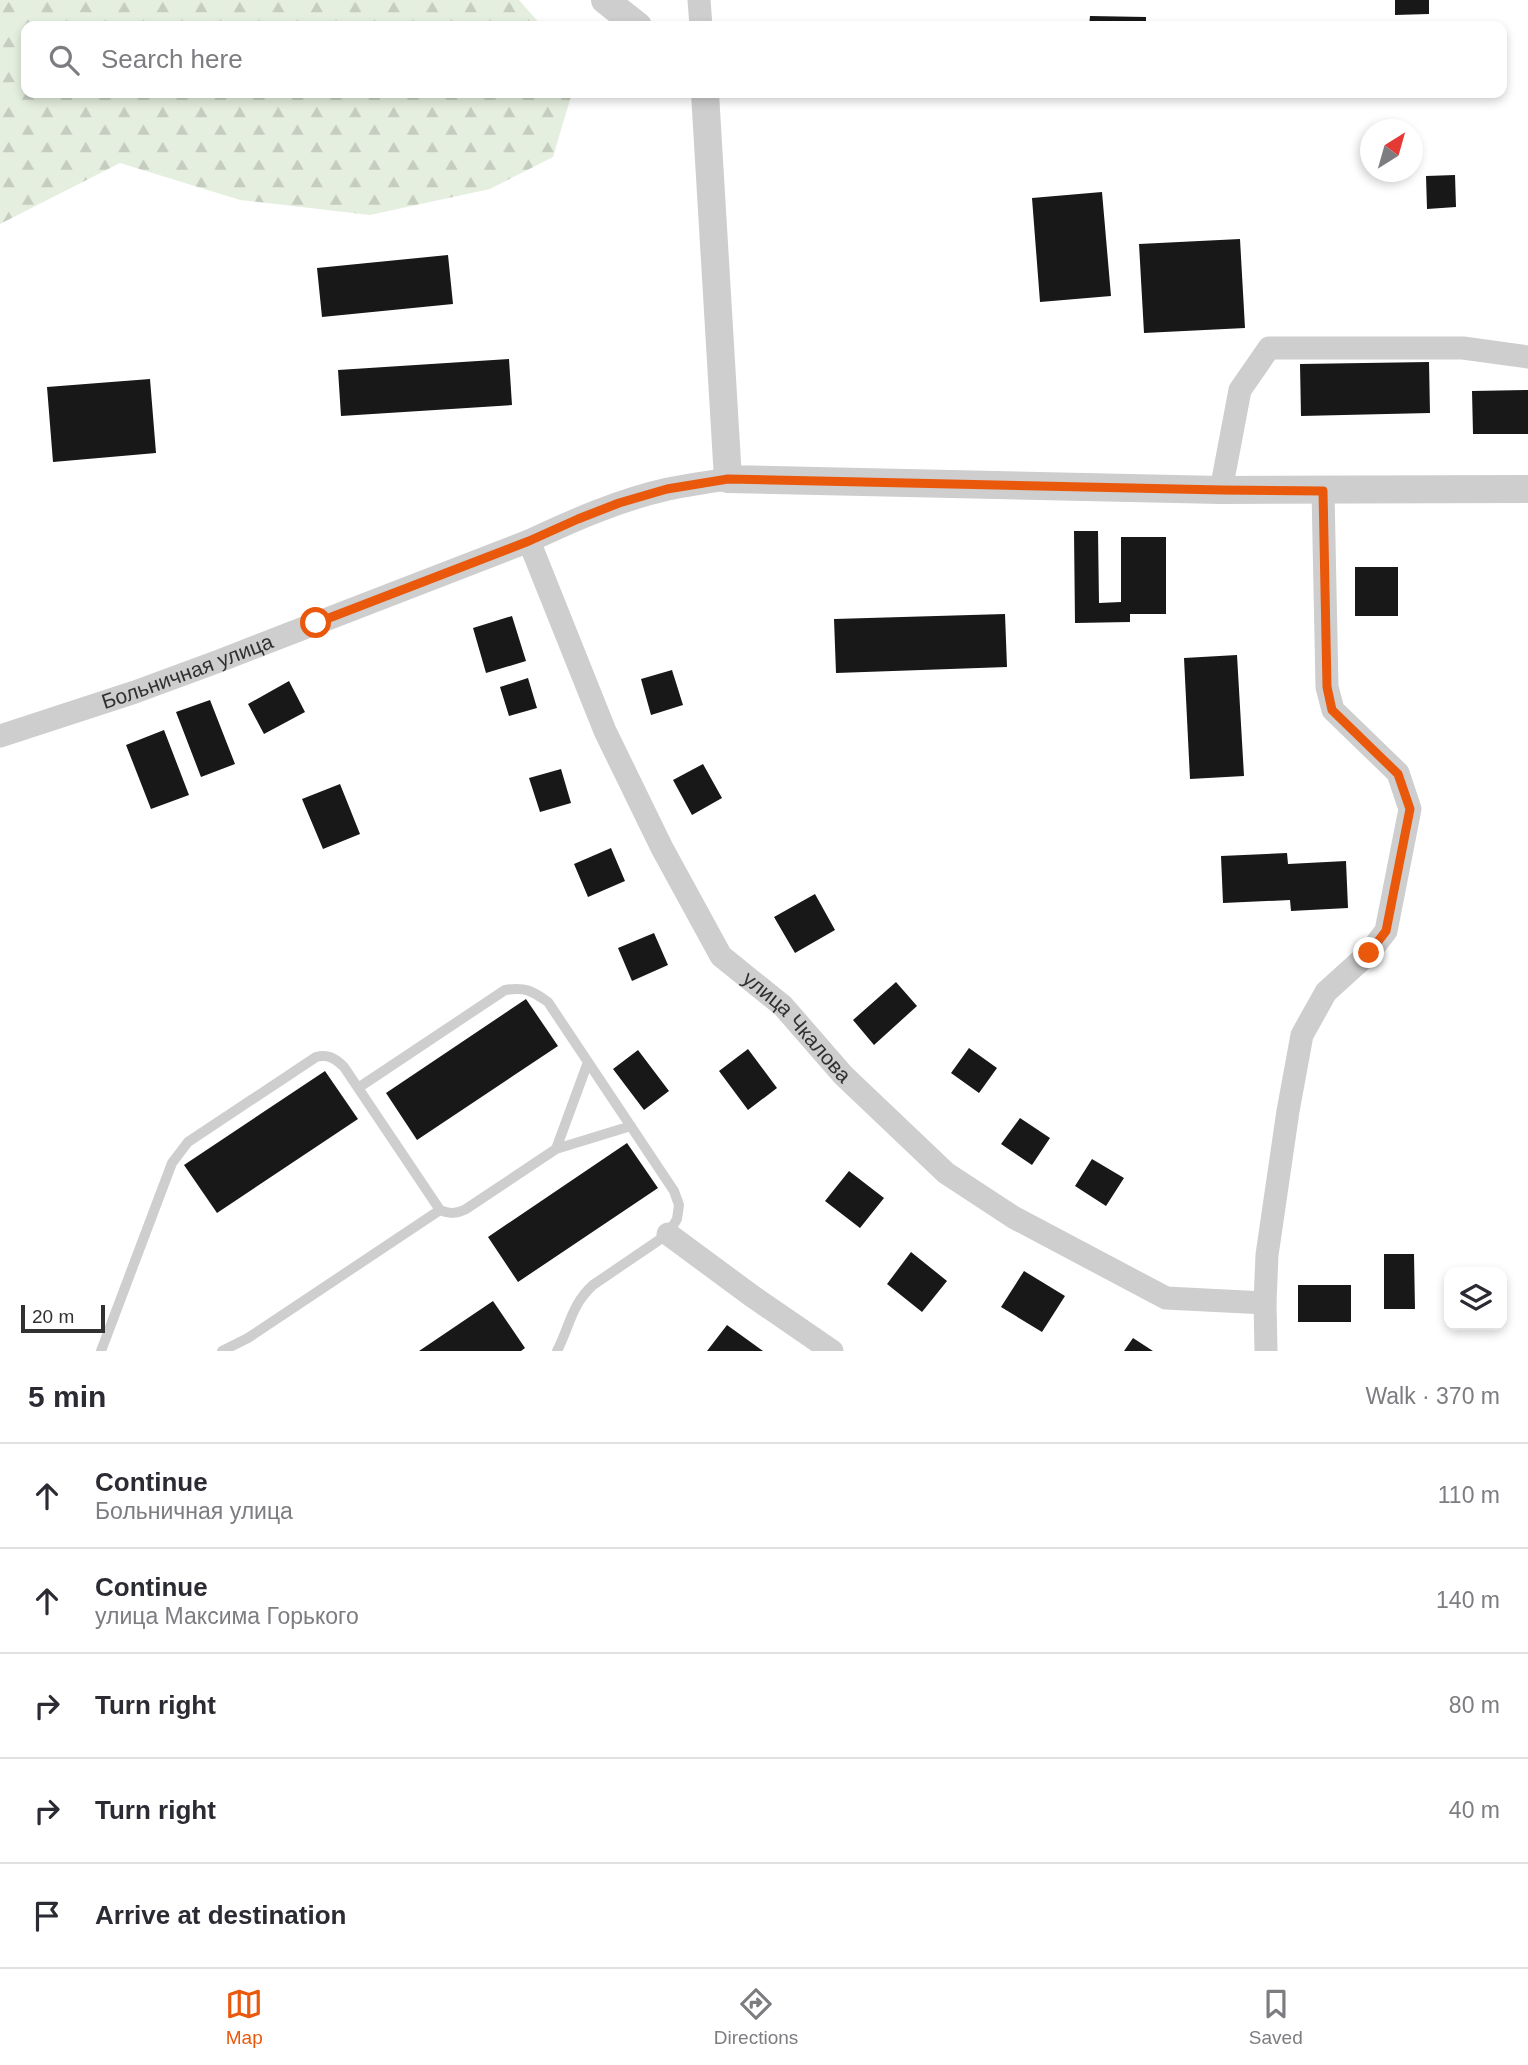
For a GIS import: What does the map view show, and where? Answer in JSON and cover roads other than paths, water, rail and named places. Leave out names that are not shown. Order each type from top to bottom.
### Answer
[{"type":"street","points":[[605,0],[632,21]]},
{"type":"street","points":[[699,0],[701,21]]},
{"type":"street","points":[[705,98],[728,479],[1222,490],[1528,489]]},
{"type":"street","points":[[1222,490],[1240,390],[1269,348],[1463,348],[1528,357]]},
{"type":"street","name":"Больничная улица","points":[[0,736],[135,692],[219,661],[529,541],[619,503],[667,489],[728,479]]},
{"type":"street","points":[[1266,1351],[1265,1303],[1269,1242],[1287,1111],[1302,1035],[1326,992],[1369,953],[1386,931],[1410,809],[1398,774],[1332,710],[1327,687],[1323,491]]},
{"type":"street","name":"улица Чкалова","points":[[529,541],[605,732],[662,848],[721,956],[783,1006],[843,1076],[946,1173],[1013,1217],[1166,1298],[1265,1303]]},
{"type":"street","points":[[668,1234],[832,1351]]},
{"type":"lane","points":[[358,1088],[505,990],[531,990],[548,1002],[674,1191],[679,1205],[677,1219],[668,1234],[585,1292],[572,1311],[557,1351]]},
{"type":"lane","points":[[101,1351],[172,1163],[181,1149],[316,1057],[324,1055],[338,1060],[440,1210],[446,1213],[458,1213],[556,1149],[631,1126]]},
{"type":"lane","points":[[556,1149],[588,1062]]},
{"type":"lane","points":[[222,1351],[248,1338],[440,1210]]}]
